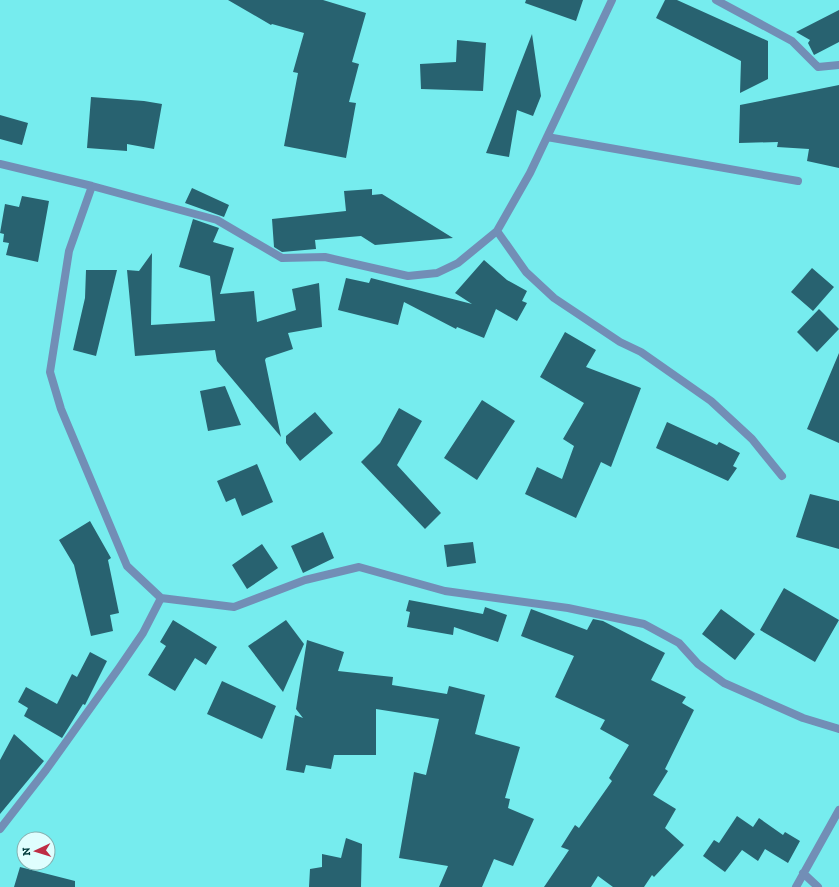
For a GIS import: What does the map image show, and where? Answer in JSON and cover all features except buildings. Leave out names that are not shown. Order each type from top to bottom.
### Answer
[{"type":"street","points":[[0,164],[92,186],[217,220],[282,258],[324,257],[408,276],[437,273],[458,263],[497,231],[530,173],[612,0]]},
{"type":"street","points":[[716,0],[792,41],[818,66],[839,65]]},
{"type":"street","points":[[547,137],[798,180]]},
{"type":"street","points":[[92,186],[69,251],[50,372],[61,409],[127,566],[161,598],[234,607],[305,580],[359,567],[444,591],[568,608],[644,624],[679,643],[698,664],[724,683],[803,718],[839,729]]},
{"type":"street","points":[[497,231],[526,272],[554,298],[620,342],[641,352],[711,402],[752,439],[782,476]]},
{"type":"street","points":[[0,829],[46,770],[123,662],[143,633],[161,598]]},
{"type":"street","points":[[796,887],[839,810]]},
{"type":"street","points":[[803,873],[818,887]]}]
